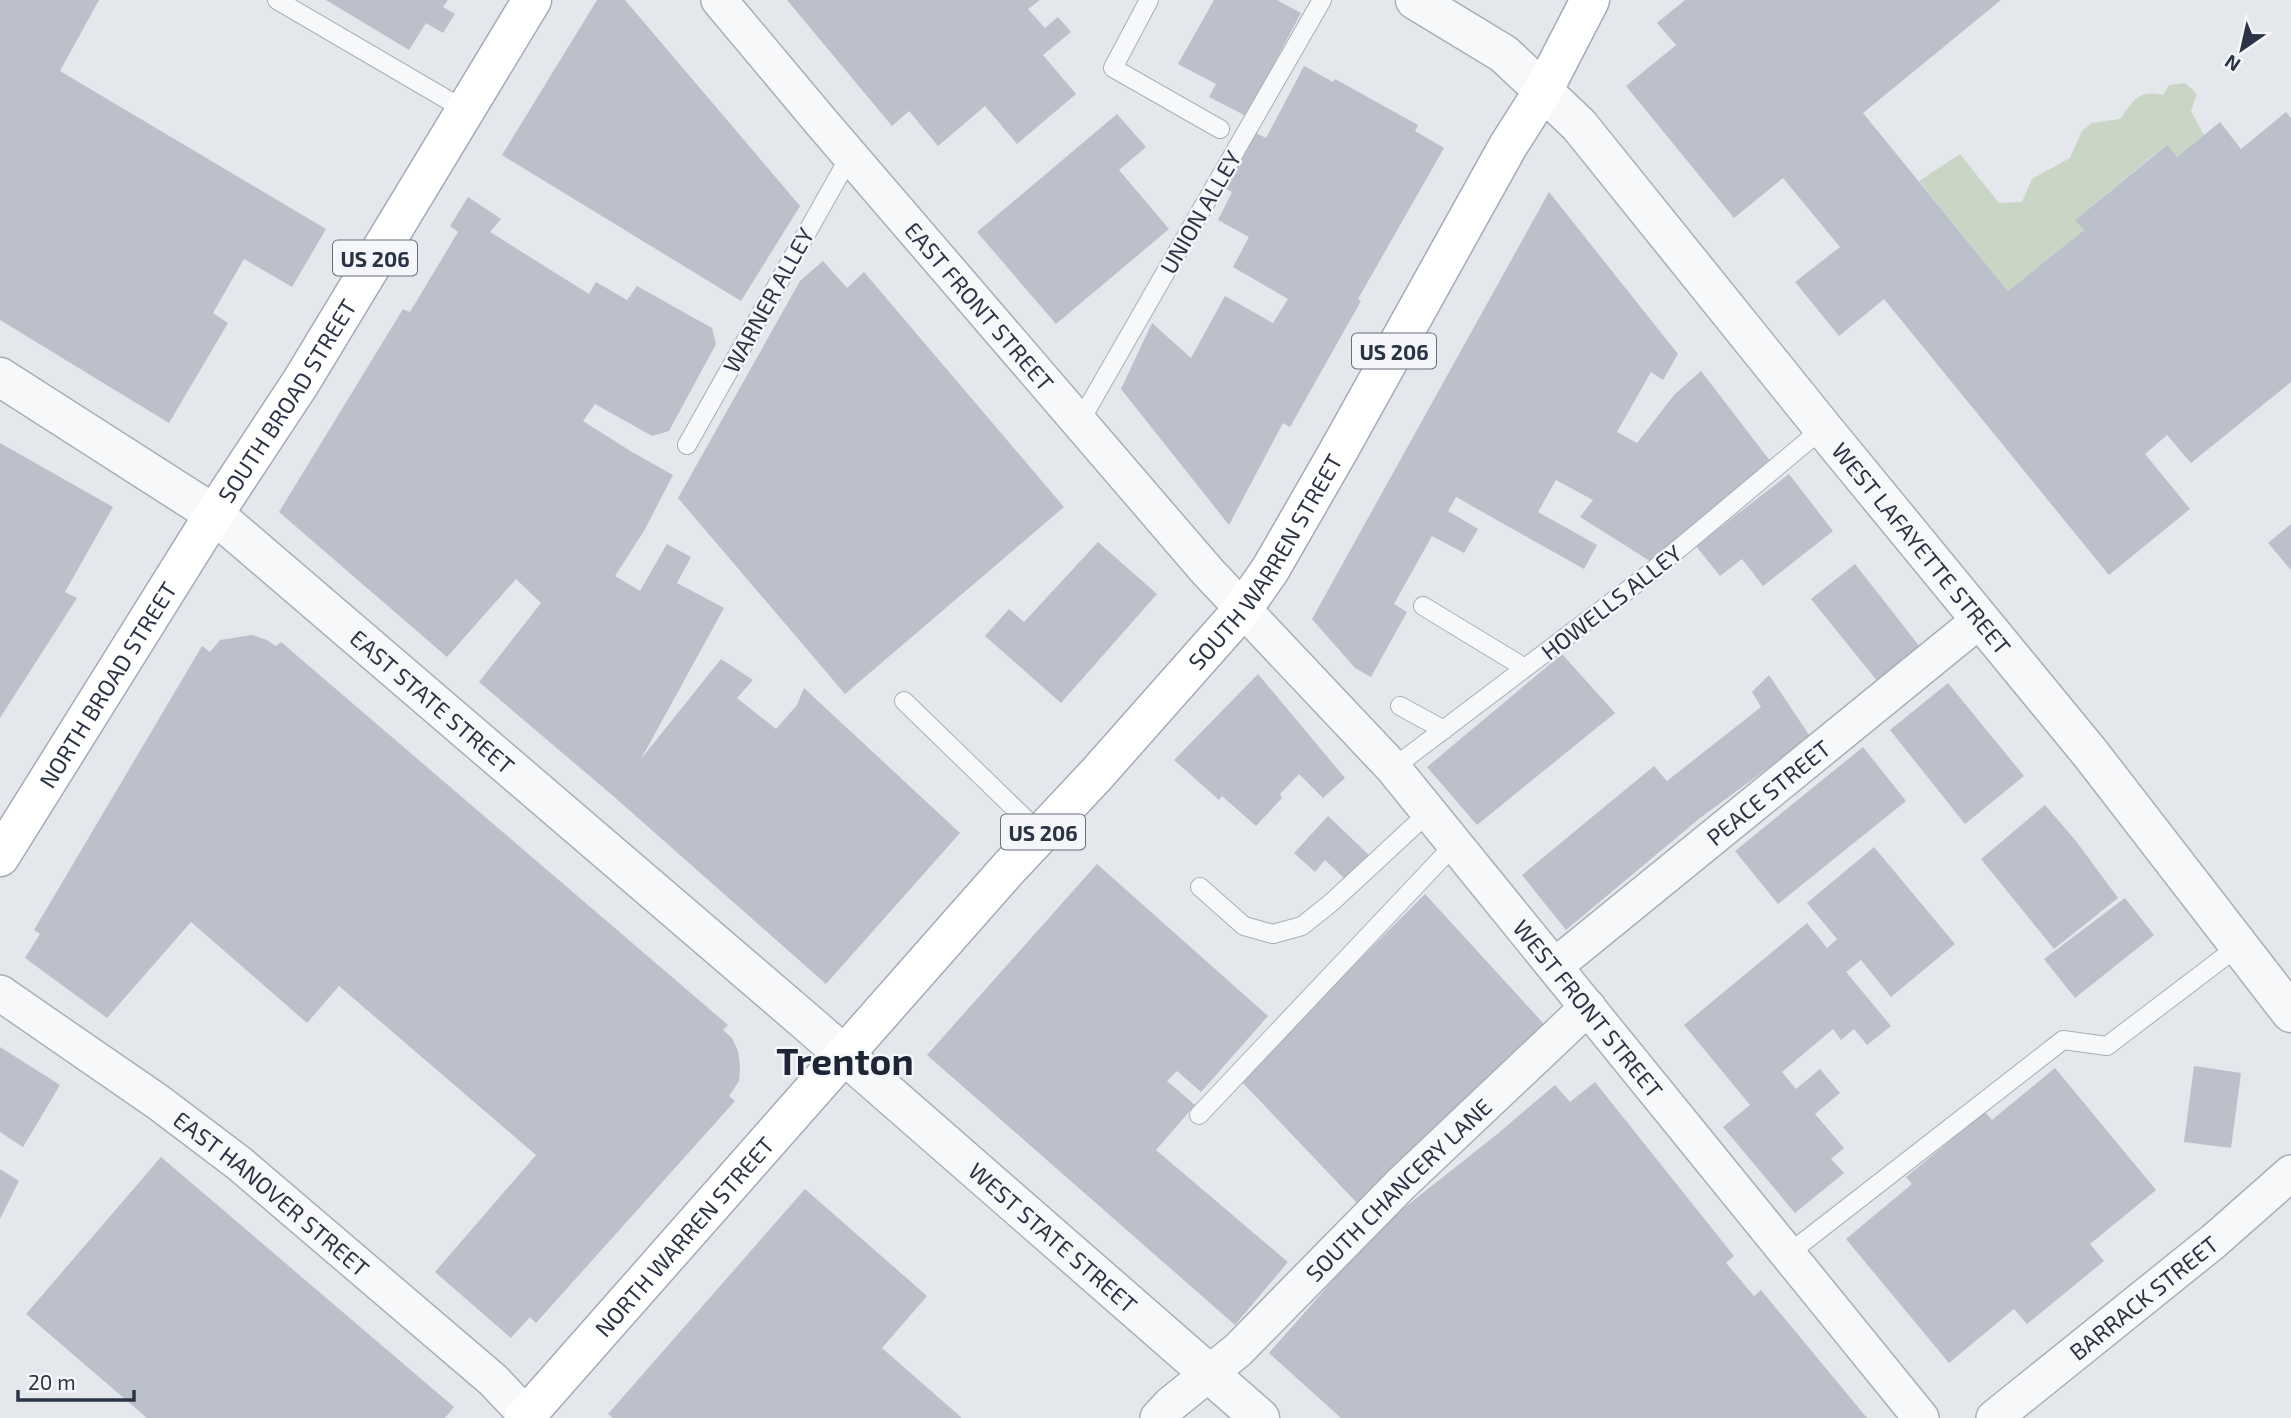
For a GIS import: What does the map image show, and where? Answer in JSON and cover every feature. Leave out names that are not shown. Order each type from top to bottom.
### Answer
[{"type":"main road","name":"SOUTH BROAD STREET","points":[[214,513],[301,382],[532,0]]},
{"type":"main road","name":"SOUTH WARREN STREET","points":[[845,1055],[1242,610],[1270,570],[1508,146],[1543,91],[1590,0]]},
{"type":"main road","name":"NORTH BROAD STREET","points":[[0,857],[214,513]]},
{"type":"main road","name":"NORTH WARREN STREET","points":[[527,1417],[845,1055]]},
{"type":"street","name":"EAST FRONT STREET","points":[[719,0],[1242,610]]},
{"type":"street","name":"WEST LAFAYETTE STREET","points":[[1415,0],[1504,54],[1579,125],[2090,753],[2291,1013]]},
{"type":"street","name":"EAST STATE STREET","points":[[0,377],[214,513],[845,1055]]},
{"type":"street","name":"WEST FRONT STREET","points":[[1242,610],[1393,768],[1921,1418]]},
{"type":"street","name":"PEACE STREET","points":[[1555,966],[1981,619]]},
{"type":"street","name":"EAST HANOVER STREET","points":[[0,993],[158,1102],[240,1164],[493,1380],[527,1417]]},
{"type":"street","name":"SOUTH CHANCERY LANE","points":[[1158,1418],[1208,1372],[1238,1350],[1366,1219],[1588,1006]]},
{"type":"street","name":"WEST STATE STREET","points":[[845,1055],[1260,1418]]},
{"type":"street","name":"BARRACK STREET","points":[[1994,1418],[2214,1241],[2291,1173]]},
{"type":"lane","points":[[277,0],[465,110]]},
{"type":"lane","points":[[1149,0],[1113,68],[1220,129]]},
{"type":"lane","name":"UNION ALLEY","points":[[1079,423],[1322,0]]},
{"type":"lane","name":"WARNER ALLEY","points":[[687,445],[850,156]]},
{"type":"lane","name":"HOWELLS ALLEY","points":[[1393,768],[1645,577],[1823,428]]},
{"type":"lane","points":[[1423,606],[1525,668]]},
{"type":"lane","points":[[904,701],[1041,834]]},
{"type":"lane","points":[[1399,706],[1444,730]]},
{"type":"lane","points":[[1200,887],[1244,926],[1273,934],[1302,926],[1332,902],[1429,812]]},
{"type":"lane","points":[[1199,1115],[1455,844]]},
{"type":"lane","points":[[1788,1254],[2063,1040],[2107,1046],[2240,945]]},
{"type":"green space","points":[[2185,83],[2197,94],[2191,111],[2204,135],[2177,157],[2166,145],[2076,219],[2084,230],[2008,291],[1919,181],[1960,154],[1999,203],[2022,202],[2032,179],[2070,158],[2082,131],[2092,123],[2120,119],[2142,95],[2163,95],[2169,85]]},
{"type":"building","points":[[0,0],[99,0],[60,71],[326,229],[292,287],[244,259],[213,313],[228,323],[169,423],[0,320]]},
{"type":"building","points":[[326,0],[448,0],[443,7],[455,14],[443,33],[426,23],[409,50]]},
{"type":"building","points":[[597,0],[625,0],[800,206],[741,301],[502,155]]},
{"type":"building","points":[[787,0],[1040,0],[1028,9],[1045,28],[1058,17],[1071,32],[1043,55],[1076,94],[1017,144],[985,106],[938,146],[909,111],[892,126]]},
{"type":"building","points":[[1214,0],[1277,0],[1301,13],[1246,116],[1209,97],[1216,84],[1178,64]]},
{"type":"building","points":[[1685,0],[2001,0],[1863,113],[2008,291],[2084,230],[2075,220],[2167,145],[2177,157],[2220,122],[2241,149],[2286,112],[2291,118],[2291,382],[2191,463],[2167,435],[2145,454],[2190,509],[2109,575],[1884,299],[1839,336],[1795,282],[1840,247],[1783,178],[1734,218],[1626,86],[1676,45],[1657,23]]},
{"type":"building","points":[[1304,66],[1333,82],[1335,79],[1418,125],[1415,131],[1444,148],[1358,299],[1361,301],[1290,427],[1283,423],[1229,525],[1121,389],[1152,323],[1191,358],[1225,296],[1273,323],[1288,299],[1233,267],[1249,237],[1218,220],[1232,192],[1226,189],[1256,133],[1266,138]]},
{"type":"building","points":[[1117,114],[1146,147],[1119,170],[1169,229],[1056,324],[977,232]]},
{"type":"building","points":[[1549,192],[1678,354],[1663,380],[1651,372],[1617,432],[1637,443],[1674,395],[1701,371],[1774,466],[1653,563],[1580,517],[1593,500],[1556,480],[1538,512],[1597,545],[1584,569],[1456,497],[1448,511],[1478,529],[1464,553],[1432,536],[1394,604],[1407,612],[1371,677],[1355,668],[1312,619]]},
{"type":"building","points":[[468,197],[501,219],[490,232],[589,294],[596,282],[627,300],[637,286],[712,328],[716,344],[669,431],[652,436],[595,404],[583,421],[673,475],[644,531],[615,576],[640,591],[667,544],[691,557],[677,583],[724,608],[641,759],[721,659],[753,680],[737,698],[776,729],[797,705],[804,688],[960,833],[826,984],[479,682],[541,603],[516,579],[447,657],[279,512],[403,309],[410,312],[458,232],[450,226]]},
{"type":"building","points":[[823,261],[847,288],[864,272],[1064,507],[845,694],[678,498],[800,281]]},
{"type":"building","points":[[0,443],[113,507],[65,592],[77,598],[0,718]]},
{"type":"building","points":[[1789,474],[1833,531],[1763,586],[1742,559],[1720,576],[1696,546]]},
{"type":"building","points":[[2291,524],[2291,570],[2268,543]]},
{"type":"building","points":[[1098,542],[1157,594],[1061,703],[985,636],[1009,609],[1024,622]]},
{"type":"building","points":[[1855,564],[1920,647],[1878,682],[1811,599]]},
{"type":"building","points":[[252,635],[276,646],[281,642],[728,1025],[723,1030],[732,1038],[738,1051],[739,1081],[729,1096],[735,1101],[536,1323],[530,1317],[511,1338],[435,1272],[536,1155],[339,986],[307,1023],[191,922],[107,1018],[25,958],[40,934],[34,930],[202,646],[210,652],[220,640]]},
{"type":"building","points":[[1562,654],[1615,713],[1477,825],[1427,767]]},
{"type":"building","points":[[1258,674],[1345,778],[1323,798],[1299,774],[1280,794],[1282,798],[1256,826],[1222,796],[1219,800],[1174,760]]},
{"type":"building","points":[[1769,675],[1809,735],[1700,818],[1566,930],[1522,875],[1654,766],[1667,781],[1761,707],[1752,692]]},
{"type":"building","points":[[1948,683],[2024,776],[1965,824],[1890,730]]},
{"type":"building","points":[[1863,747],[1906,801],[1778,904],[1735,851]]},
{"type":"building","points":[[2045,805],[2076,841],[2118,898],[2054,949],[1981,859]]},
{"type":"building","points":[[1328,816],[1369,855],[1346,880],[1325,860],[1315,872],[1294,853]]},
{"type":"building","points":[[1874,847],[1955,944],[1891,997],[1861,960],[1846,972],[1891,1026],[1867,1045],[1854,1029],[1841,1040],[1833,1029],[1782,1072],[1796,1089],[1820,1069],[1840,1093],[1815,1114],[1844,1148],[1831,1159],[1844,1173],[1795,1213],[1723,1127],[1750,1105],[1684,1025],[1807,923],[1827,948],[1837,939],[1807,903]]},
{"type":"building","points":[[1097,864],[1268,1016],[1201,1092],[1177,1071],[1167,1081],[1195,1105],[1156,1150],[1288,1262],[1235,1325],[927,1055]]},
{"type":"building","points":[[1425,894],[1544,1024],[1357,1203],[1241,1081]]},
{"type":"building","points":[[2125,898],[2154,935],[2075,998],[2044,959]]},
{"type":"building","points":[[0,1047],[60,1085],[23,1147],[0,1132]]},
{"type":"building","points":[[2194,1066],[2241,1073],[2231,1148],[2184,1142]]},
{"type":"building","points":[[2055,1068],[2156,1190],[2090,1244],[2104,1261],[2027,1324],[2014,1309],[1949,1363],[1846,1239],[1912,1184],[1906,1177],[1985,1112],[1992,1120]]},
{"type":"building","points":[[1595,1082],[1734,1256],[1726,1263],[1754,1296],[1761,1290],[1867,1418],[1341,1418],[1269,1353],[1380,1227],[1555,1085],[1570,1102]]},
{"type":"building","points":[[161,1157],[454,1407],[445,1418],[147,1418],[26,1314]]},
{"type":"building","points":[[0,1169],[19,1181],[0,1219]]},
{"type":"building","points":[[805,1189],[927,1296],[882,1348],[962,1418],[613,1418],[608,1414]]},
{"type":"district","name":"Trenton","points":[[845,1060]]}]
